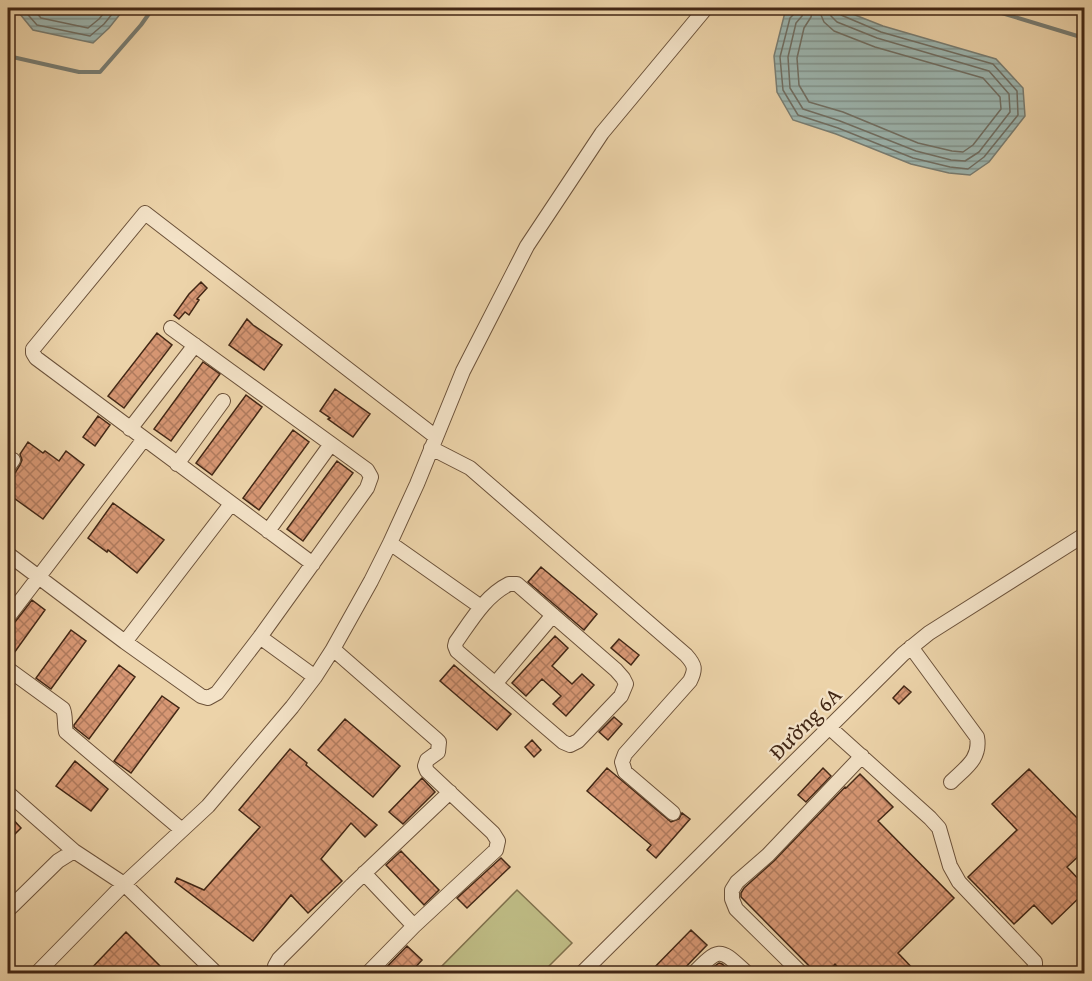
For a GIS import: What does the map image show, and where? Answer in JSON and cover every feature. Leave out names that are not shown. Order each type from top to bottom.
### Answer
[{"type":"street","points":[[36,974],[124,884],[208,806],[292,707],[315,676],[333,649],[390,543],[463,371],[527,246],[602,133],[706,8]]},
{"type":"street","points":[[313,564],[130,429],[36,358],[33,353],[33,349],[145,213],[434,443],[470,468],[686,655],[695,671],[690,681],[625,754],[622,762],[625,772],[673,813]]},
{"type":"street","points":[[8,554],[125,642],[201,696],[208,698],[217,693],[313,564],[367,488],[371,477],[368,470],[171,328]]},
{"type":"street","points":[[130,429],[195,345]]},
{"type":"street","points":[[177,464],[224,401]]},
{"type":"street","points":[[8,617],[144,439]]},
{"type":"street","points":[[268,531],[331,444]]},
{"type":"street","points":[[125,642],[231,504]]},
{"type":"street","name":"Đường 6A","points":[[581,974],[911,647],[929,633],[1084,535]]},
{"type":"street","points":[[390,543],[481,607]]},
{"type":"street","points":[[509,584],[517,585],[616,670],[626,684],[621,696],[578,741],[570,745],[563,742],[457,651],[456,642],[481,607],[501,588],[509,584]]},
{"type":"street","points":[[495,684],[553,615]]},
{"type":"street","points":[[260,637],[315,676]]},
{"type":"street","points":[[911,647],[977,737],[979,746],[975,758],[951,782]]},
{"type":"street","points":[[333,649],[439,742],[438,752],[427,760],[424,766],[493,833],[498,841],[495,850],[367,974]]},
{"type":"street","points":[[8,669],[58,704],[66,715],[64,725],[66,732],[182,830]]},
{"type":"street","points":[[830,728],[939,828],[950,866],[959,882],[1035,962],[1035,974]]},
{"type":"street","points":[[802,974],[736,909],[732,899],[732,890],[737,882],[768,855],[862,756]]},
{"type":"street","points":[[274,974],[279,959],[364,873],[450,792]]},
{"type":"street","points":[[8,793],[74,851],[124,884],[217,974]]},
{"type":"street","points":[[8,910],[58,861],[74,851]]},
{"type":"street","points":[[364,873],[414,926]]},
{"type":"street","points":[[693,974],[708,958],[719,953],[726,954],[748,974]]},
{"type":"shaded area","points":[[517,890],[572,943],[542,973],[435,973]]},
{"type":"water","points":[[15,8],[125,8],[93,43],[33,30]]},
{"type":"water","points":[[800,8],[840,9],[883,26],[996,59],[1023,88],[1025,116],[989,162],[970,175],[949,173],[911,164],[836,134],[793,120],[777,92],[774,56],[785,12]]},
{"type":"building","points":[[201,282],[207,288],[197,299],[199,300],[189,315],[185,312],[179,319],[174,315]]},
{"type":"building","points":[[247,319],[282,345],[264,370],[229,345]]},
{"type":"building","points":[[157,333],[172,345],[124,408],[108,396]]},
{"type":"building","points":[[203,362],[220,374],[171,441],[154,429]]},
{"type":"building","points":[[335,389],[370,414],[353,437],[320,411]]},
{"type":"building","points":[[246,395],[262,407],[212,475],[196,463]]},
{"type":"building","points":[[98,416],[110,425],[95,446],[83,437]]},
{"type":"building","points":[[293,430],[309,442],[259,510],[243,498]]},
{"type":"building","points":[[28,442],[59,461],[66,451],[84,465],[43,519],[11,496],[13,494],[8,490],[8,476],[15,473],[20,465],[22,460],[20,454]]},
{"type":"building","points":[[337,461],[353,473],[303,541],[287,529]]},
{"type":"building","points":[[113,503],[164,540],[137,573],[108,550],[107,552],[88,538]]},
{"type":"building","points":[[541,567],[597,614],[584,630],[528,582]]},
{"type":"building","points":[[32,600],[45,610],[8,660],[8,631]]},
{"type":"building","points":[[71,630],[86,641],[51,689],[36,678]]},
{"type":"building","points":[[555,636],[568,648],[552,666],[572,684],[582,674],[594,685],[566,716],[553,704],[561,696],[542,679],[526,696],[512,683]]},
{"type":"building","points":[[619,639],[639,655],[631,665],[611,648]]},
{"type":"building","points":[[119,665],[135,677],[89,739],[74,725]]},
{"type":"building","points":[[454,665],[511,714],[497,730],[440,681]]},
{"type":"building","points":[[904,686],[911,692],[899,704],[893,698]]},
{"type":"building","points":[[162,696],[179,708],[131,773],[114,761]]},
{"type":"building","points":[[614,717],[622,724],[608,740],[599,732]]},
{"type":"building","points":[[345,719],[400,766],[373,797],[318,750]]},
{"type":"building","points":[[532,740],[541,750],[534,757],[525,747]]},
{"type":"building","points":[[290,749],[377,825],[365,837],[351,823],[321,859],[342,881],[308,913],[291,895],[253,941],[175,882],[177,878],[204,890],[260,827],[239,810]]},
{"type":"building","points":[[75,761],[108,789],[91,811],[56,786]]},
{"type":"building","points":[[607,768],[671,822],[679,819],[682,813],[690,819],[656,858],[647,850],[651,845],[587,791]]},
{"type":"building","points":[[823,768],[831,776],[806,802],[798,795]]},
{"type":"building","points":[[1029,769],[1084,825],[1084,851],[1067,867],[1084,885],[1084,893],[1052,924],[1034,905],[1014,924],[968,877],[1017,830],[992,804]]},
{"type":"building","points":[[860,774],[893,807],[878,821],[954,898],[898,953],[918,974],[844,974],[835,964],[826,974],[817,974],[741,897],[744,888]]},
{"type":"building","points":[[422,778],[435,792],[403,824],[389,812]]},
{"type":"building","points":[[8,814],[21,828],[8,841]]},
{"type":"building","points":[[401,851],[439,890],[424,905],[386,865]]},
{"type":"building","points":[[501,858],[510,867],[467,908],[457,898]]},
{"type":"building","points":[[691,930],[707,945],[679,974],[648,974]]},
{"type":"building","points":[[126,932],[168,974],[86,974]]},
{"type":"building","points":[[407,946],[422,960],[409,974],[380,974]]},
{"type":"building","points":[[719,963],[734,974],[713,974],[715,966]]},
{"type":"waterway","points":[[8,56],[79,72],[100,72],[153,8]]},
{"type":"waterway","points":[[985,8],[1084,38]]}]
